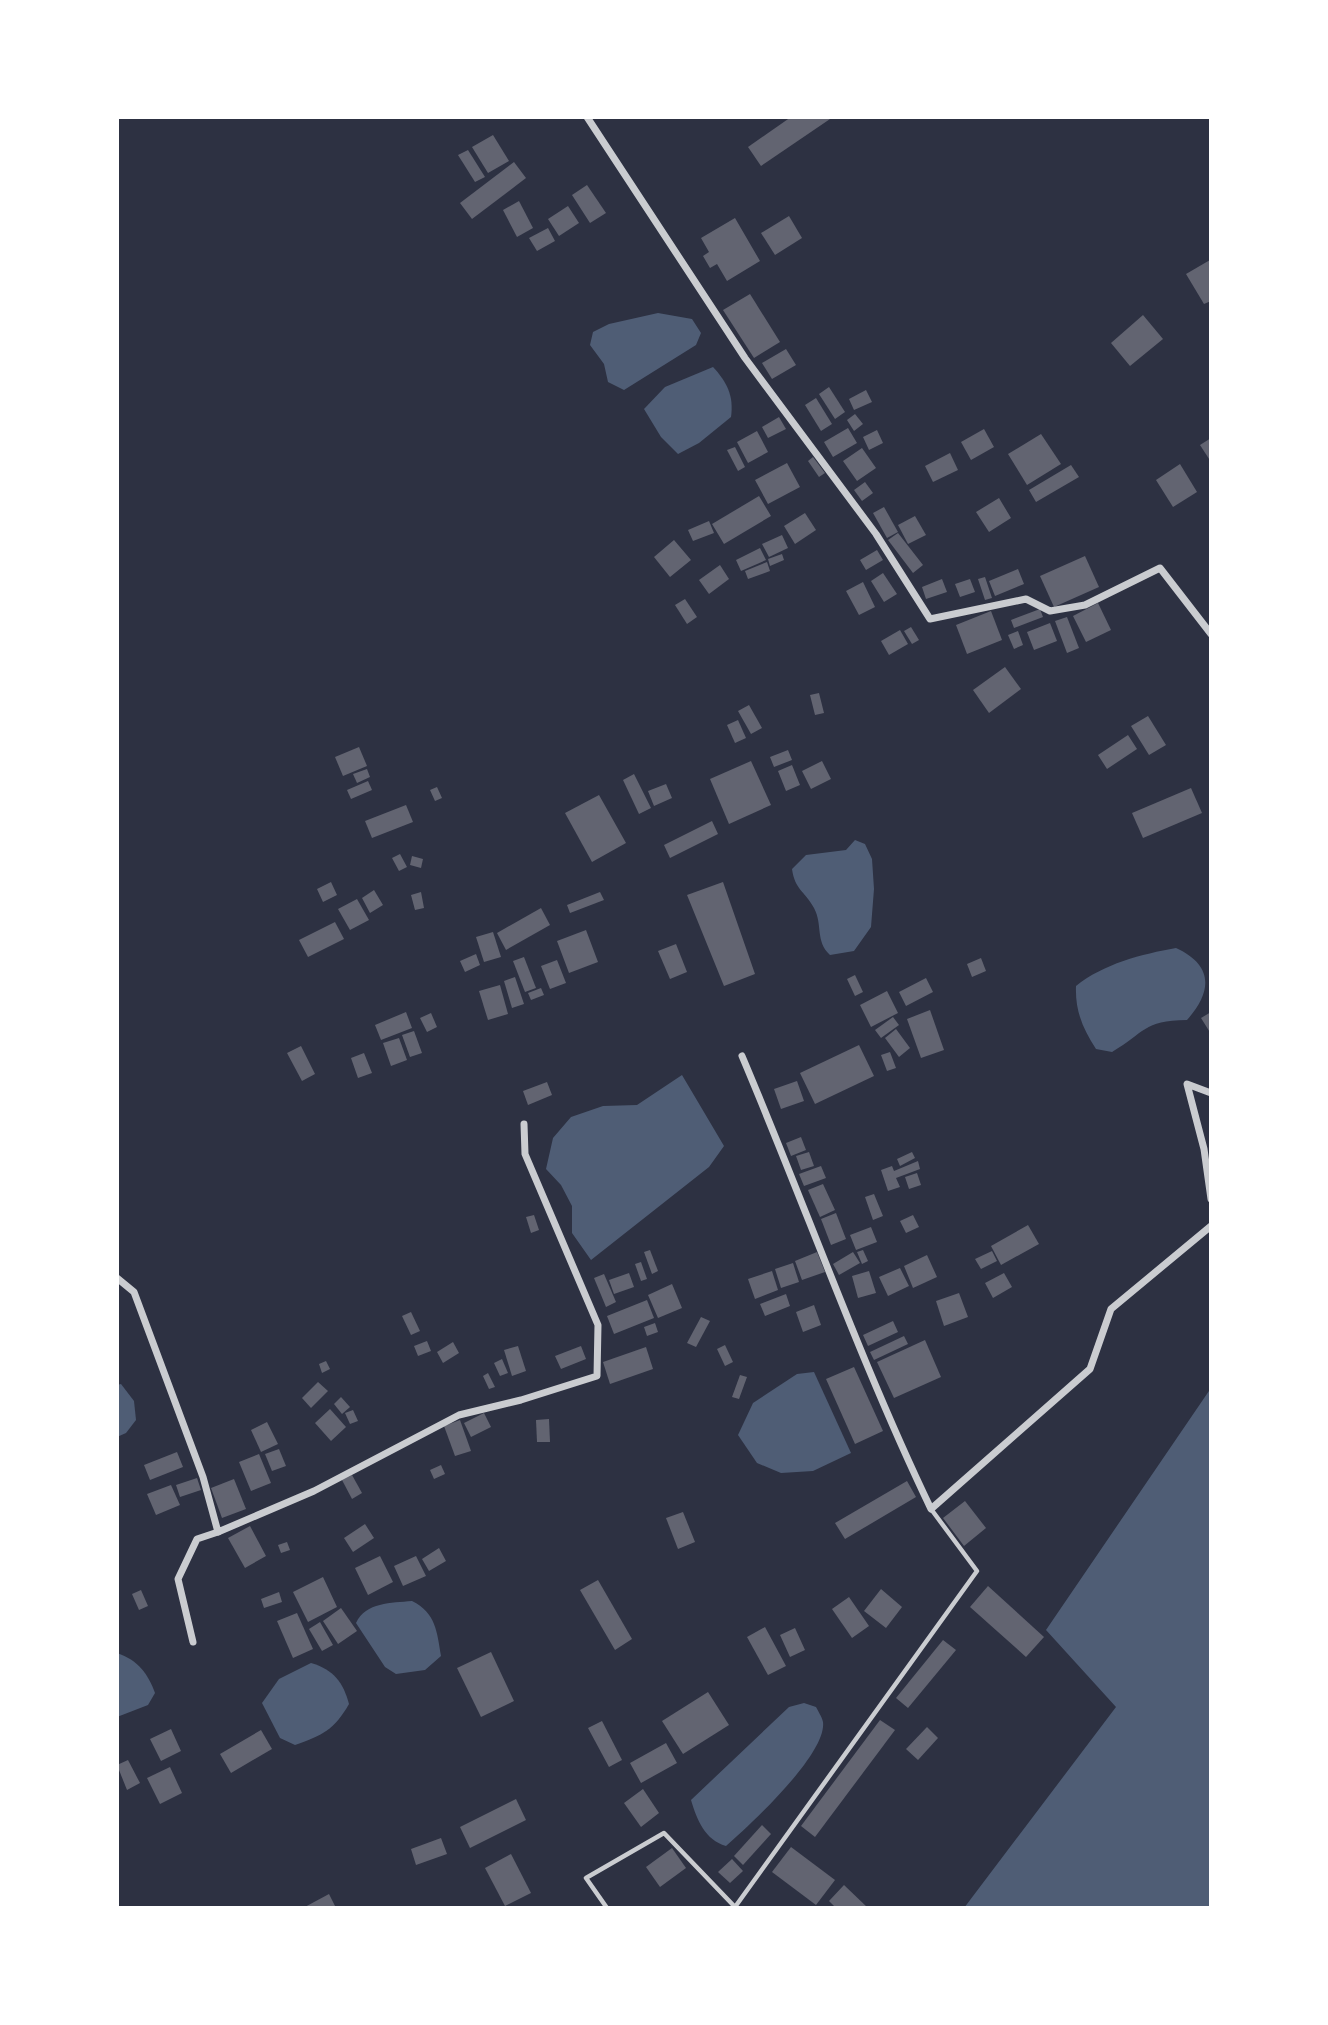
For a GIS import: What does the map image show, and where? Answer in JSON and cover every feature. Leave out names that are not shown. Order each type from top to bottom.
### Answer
[{"type":"street","points":[[587,117],[745,358],[876,534],[930,619],[1026,599],[1050,611],[1085,605],[1160,568],[1211,634]]},
{"type":"street","points":[[741,1056],[799,1191],[882,1406],[931,1509],[1090,1369],[1111,1308],[1211,1226]]},
{"type":"street","points":[[1211,1093],[1187,1084],[1204,1149],[1211,1199]]},
{"type":"street","points":[[193,1642],[178,1579],[197,1539],[314,1491],[459,1415],[521,1400],[597,1376],[597,1325],[525,1154],[524,1124]]},
{"type":"street","points":[[117,1278],[134,1292],[203,1477],[218,1532]]},
{"type":"lane","points":[[607,1908],[586,1878],[664,1833],[735,1907],[977,1570],[931,1509]]},
{"type":"water","points":[[658,313],[692,319],[701,333],[696,345],[624,390],[608,382],[604,364],[590,345],[593,332],[609,324]]},
{"type":"water","points":[[713,367],[728,390],[731,417],[699,443],[678,454],[661,437],[644,409],[665,387]]},
{"type":"water","points":[[855,840],[865,844],[872,859],[874,889],[871,927],[854,951],[830,955],[822,944],[814,908],[798,886],[792,869],[806,855],[846,850]]},
{"type":"water","points":[[1176,948],[1197,962],[1203,971],[1205,989],[1196,1009],[1187,1020],[1152,1025],[1112,1052],[1096,1049],[1081,1019],[1076,986],[1123,961]]},
{"type":"water","points":[[682,1075],[724,1146],[709,1167],[591,1260],[572,1233],[572,1206],[561,1185],[546,1169],[553,1138],[571,1117],[603,1106],[637,1105]]},
{"type":"water","points":[[814,1372],[851,1453],[813,1471],[781,1473],[757,1463],[738,1435],[753,1403],[797,1374]]},
{"type":"water","points":[[121,1384],[134,1401],[136,1420],[126,1433],[117,1437],[117,1385]]},
{"type":"water","points":[[1211,1388],[1211,1908],[964,1908],[1116,1707],[1046,1630]]},
{"type":"water","points":[[412,1601],[431,1617],[441,1656],[425,1670],[396,1674],[385,1667],[356,1623],[360,1616],[373,1607]]},
{"type":"water","points":[[117,1653],[141,1668],[155,1693],[148,1705],[117,1717]]},
{"type":"water","points":[[311,1663],[332,1673],[344,1689],[349,1704],[327,1730],[295,1745],[280,1738],[262,1703],[279,1679]]},
{"type":"water","points":[[804,1703],[816,1707],[823,1722],[821,1736],[813,1752],[785,1788],[752,1822],[726,1846],[719,1843],[703,1828],[691,1800],[789,1707]]},
{"type":"building","points":[[791,117],[833,117],[761,166],[748,147]]},
{"type":"building","points":[[493,135],[509,161],[488,173],[472,147]]},
{"type":"building","points":[[468,150],[485,177],[475,182],[458,155]]},
{"type":"building","points":[[514,162],[526,178],[472,219],[460,203]]},
{"type":"building","points":[[587,185],[606,213],[590,223],[572,195]]},
{"type":"building","points":[[519,201],[533,228],[517,237],[503,210]]},
{"type":"building","points":[[568,206],[579,223],[559,236],[548,219]]},
{"type":"building","points":[[789,216],[802,238],[775,255],[761,233]]},
{"type":"building","points":[[735,218],[760,261],[727,281],[717,264],[710,268],[703,256],[709,252],[701,238]]},
{"type":"building","points":[[548,228],[555,241],[537,251],[529,238]]},
{"type":"building","points":[[1210,260],[1211,301],[1204,304],[1186,274]]},
{"type":"building","points":[[750,294],[780,342],[754,358],[723,310]]},
{"type":"building","points":[[1143,315],[1163,339],[1130,366],[1111,343]]},
{"type":"building","points":[[786,349],[796,365],[772,379],[762,363]]},
{"type":"building","points":[[829,387],[845,412],[835,419],[819,394]]},
{"type":"building","points":[[866,390],[872,402],[854,410],[849,399]]},
{"type":"building","points":[[816,398],[832,424],[821,431],[805,405]]},
{"type":"building","points":[[855,414],[863,424],[854,431],[847,420]]},
{"type":"building","points":[[779,417],[786,429],[768,438],[762,427]]},
{"type":"building","points":[[848,428],[857,443],[833,457],[824,442]]},
{"type":"building","points":[[984,429],[994,447],[971,460],[961,442]]},
{"type":"building","points":[[877,430],[883,443],[869,450],[863,437]]},
{"type":"building","points":[[757,431],[768,452],[748,463],[737,442]]},
{"type":"building","points":[[1041,434],[1061,464],[1027,485],[1008,454]]},
{"type":"building","points":[[1211,438],[1211,462],[1200,445]]},
{"type":"building","points":[[735,447],[745,467],[738,471],[727,450]]},
{"type":"building","points":[[862,448],[876,468],[857,481],[843,461]]},
{"type":"building","points":[[950,453],[958,470],[933,482],[925,466]]},
{"type":"building","points":[[813,457],[825,473],[819,477],[808,461]]},
{"type":"building","points":[[787,463],[800,487],[768,504],[755,480]]},
{"type":"building","points":[[1180,464],[1197,492],[1173,507],[1156,480]]},
{"type":"building","points":[[1071,465],[1079,477],[1036,502],[1029,490]]},
{"type":"building","points":[[865,482],[873,493],[862,501],[854,490]]},
{"type":"building","points":[[759,496],[771,516],[724,544],[712,524]]},
{"type":"building","points":[[999,498],[1011,518],[989,532],[976,512]]},
{"type":"building","points":[[884,507],[898,532],[887,538],[873,513]]},
{"type":"building","points":[[805,513],[816,530],[795,544],[784,526]]},
{"type":"building","points":[[915,516],[926,535],[908,544],[898,525]]},
{"type":"building","points":[[709,521],[714,533],[693,541],[688,530]]},
{"type":"building","points":[[898,533],[923,565],[913,573],[888,540]]},
{"type":"building","points":[[782,535],[788,548],[769,557],[762,544]]},
{"type":"building","points":[[674,540],[691,560],[670,577],[654,557]]},
{"type":"building","points":[[760,548],[766,560],[741,571],[736,560]]},
{"type":"building","points":[[877,550],[883,560],[866,570],[860,560]]},
{"type":"building","points":[[782,554],[784,560],[770,566],[768,559]]},
{"type":"building","points":[[1085,556],[1099,587],[1054,607],[1040,576]]},
{"type":"building","points":[[767,562],[770,571],[748,579],[745,571]]},
{"type":"building","points":[[720,565],[729,579],[709,594],[699,580]]},
{"type":"building","points":[[1018,569],[1024,584],[995,596],[989,581]]},
{"type":"building","points":[[883,573],[897,594],[884,602],[871,581]]},
{"type":"building","points":[[985,577],[992,598],[985,600],[978,579]]},
{"type":"building","points":[[942,579],[947,592],[926,599],[922,587]]},
{"type":"building","points":[[970,579],[975,592],[960,597],[955,584]]},
{"type":"building","points":[[863,582],[875,607],[859,615],[846,591]]},
{"type":"building","points":[[685,599],[697,617],[687,624],[675,605]]},
{"type":"building","points":[[1098,603],[1111,630],[1086,642],[1073,616]]},
{"type":"building","points":[[1040,609],[1043,617],[1014,628],[1011,620]]},
{"type":"building","points":[[991,611],[1002,640],[967,654],[956,625]]},
{"type":"building","points":[[1067,617],[1079,648],[1067,653],[1055,621]]},
{"type":"building","points":[[1050,623],[1057,641],[1034,650],[1027,632]]},
{"type":"building","points":[[911,627],[919,640],[912,644],[904,631]]},
{"type":"building","points":[[900,630],[908,644],[889,655],[881,641]]},
{"type":"building","points":[[1018,631],[1023,645],[1014,649],[1008,635]]},
{"type":"building","points":[[1005,667],[1021,689],[989,713],[973,690]]},
{"type":"building","points":[[819,693],[824,713],[815,715],[810,695]]},
{"type":"building","points":[[749,705],[762,728],[751,734],[738,711]]},
{"type":"building","points":[[1148,716],[1166,745],[1149,755],[1131,726]]},
{"type":"building","points":[[738,720],[746,738],[735,743],[727,725]]},
{"type":"building","points":[[1128,735],[1137,749],[1107,769],[1098,755]]},
{"type":"building","points":[[359,747],[367,766],[343,776],[335,757]]},
{"type":"building","points":[[788,750],[792,760],[774,767],[770,757]]},
{"type":"building","points":[[751,761],[771,805],[729,824],[710,779]]},
{"type":"building","points":[[822,761],[831,779],[811,789],[802,771]]},
{"type":"building","points":[[792,765],[800,785],[786,791],[778,771]]},
{"type":"building","points":[[367,769],[370,777],[357,783],[353,774]]},
{"type":"building","points":[[634,774],[651,808],[639,814],[623,780]]},
{"type":"building","points":[[368,781],[372,790],[351,799],[347,790]]},
{"type":"building","points":[[666,784],[672,798],[654,806],[648,791]]},
{"type":"building","points":[[437,787],[442,798],[435,801],[430,790]]},
{"type":"building","points":[[1191,788],[1202,813],[1143,838],[1132,813]]},
{"type":"building","points":[[599,795],[626,843],[592,862],[565,813]]},
{"type":"building","points":[[406,805],[413,822],[372,838],[365,821]]},
{"type":"building","points":[[712,821],[718,834],[670,858],[664,845]]},
{"type":"building","points":[[400,854],[407,867],[399,871],[392,858]]},
{"type":"building","points":[[412,856],[423,859],[421,868],[410,865]]},
{"type":"building","points":[[331,882],[337,895],[323,902],[317,889]]},
{"type":"building","points":[[723,882],[755,974],[724,986],[687,895]]},
{"type":"building","points":[[374,890],[383,905],[370,913],[362,898]]},
{"type":"building","points":[[421,892],[424,908],[415,910],[411,895]]},
{"type":"building","points":[[600,892],[604,900],[570,913],[567,905]]},
{"type":"building","points":[[357,899],[369,920],[350,930],[338,909]]},
{"type":"building","points":[[541,908],[550,925],[506,950],[497,933]]},
{"type":"building","points":[[335,922],[344,939],[308,957],[299,940]]},
{"type":"building","points":[[586,930],[598,962],[569,973],[557,941]]},
{"type":"building","points":[[493,932],[501,957],[484,962],[476,937]]},
{"type":"building","points":[[676,944],[687,972],[670,979],[658,951]]},
{"type":"building","points":[[476,954],[480,965],[465,972],[460,961]]},
{"type":"building","points":[[524,957],[536,988],[525,992],[513,961]]},
{"type":"building","points":[[981,958],[986,971],[972,977],[967,964]]},
{"type":"building","points":[[557,960],[566,983],[550,989],[541,966]]},
{"type":"building","points":[[855,975],[863,992],[855,996],[847,979]]},
{"type":"building","points":[[515,977],[524,1004],[512,1008],[504,981]]},
{"type":"building","points":[[926,978],[933,992],[906,1006],[899,992]]},
{"type":"building","points":[[500,985],[508,1014],[488,1020],[479,991]]},
{"type":"building","points":[[541,988],[544,995],[531,1000],[528,993]]},
{"type":"building","points":[[887,991],[898,1013],[871,1027],[860,1005]]},
{"type":"building","points":[[930,1010],[944,1050],[921,1058],[907,1019]]},
{"type":"building","points":[[406,1012],[412,1028],[381,1040],[375,1025]]},
{"type":"building","points":[[1211,1012],[1211,1034],[1201,1018]]},
{"type":"building","points":[[431,1013],[437,1027],[427,1032],[420,1018]]},
{"type":"building","points":[[893,1017],[899,1025],[881,1038],[875,1030]]},
{"type":"building","points":[[896,1029],[910,1048],[899,1057],[885,1038]]},
{"type":"building","points":[[414,1031],[422,1053],[410,1057],[402,1035]]},
{"type":"building","points":[[399,1038],[407,1060],[391,1066],[383,1043]]},
{"type":"building","points":[[859,1045],[874,1076],[815,1104],[800,1073]]},
{"type":"building","points":[[301,1046],[315,1074],[302,1081],[287,1053]]},
{"type":"building","points":[[890,1052],[896,1068],[887,1071],[881,1055]]},
{"type":"building","points":[[364,1053],[372,1073],[358,1078],[351,1058]]},
{"type":"building","points":[[797,1081],[804,1101],[781,1109],[774,1089]]},
{"type":"building","points":[[547,1082],[552,1095],[528,1105],[523,1091]]},
{"type":"building","points":[[801,1137],[806,1150],[791,1156],[786,1143]]},
{"type":"building","points":[[809,1152],[814,1166],[801,1170],[796,1156]]},
{"type":"building","points":[[912,1152],[915,1158],[900,1166],[897,1159]]},
{"type":"building","points":[[918,1161],[920,1169],[896,1178],[900,1187],[888,1191],[881,1170],[892,1166],[894,1171]]},
{"type":"building","points":[[821,1166],[826,1178],[804,1186],[799,1174]]},
{"type":"building","points":[[917,1173],[921,1185],[909,1189],[905,1177]]},
{"type":"building","points":[[823,1184],[835,1210],[820,1217],[808,1190]]},
{"type":"building","points":[[874,1194],[883,1216],[873,1220],[865,1197]]},
{"type":"building","points":[[836,1213],[846,1239],[831,1245],[821,1219]]},
{"type":"building","points":[[534,1215],[539,1230],[531,1233],[526,1217]]},
{"type":"building","points":[[913,1215],[919,1227],[906,1233],[900,1221]]},
{"type":"building","points":[[1028,1225],[1039,1244],[1001,1265],[991,1246]]},
{"type":"building","points":[[871,1227],[877,1242],[856,1250],[850,1235]]},
{"type":"building","points":[[650,1250],[658,1271],[652,1274],[644,1252]]},
{"type":"building","points":[[863,1250],[868,1261],[862,1264],[857,1252]]},
{"type":"building","points":[[992,1251],[997,1261],[981,1269],[975,1259]]},
{"type":"building","points":[[817,1252],[825,1272],[802,1280],[795,1261]]},
{"type":"building","points":[[853,1252],[860,1263],[839,1275],[833,1264]]},
{"type":"building","points":[[927,1255],[937,1277],[913,1288],[904,1266]]},
{"type":"building","points":[[641,1262],[647,1279],[641,1281],[635,1264]]},
{"type":"building","points":[[793,1263],[799,1282],[781,1288],[775,1269]]},
{"type":"building","points":[[900,1268],[909,1286],[888,1296],[879,1277]]},
{"type":"building","points":[[772,1271],[778,1290],[755,1299],[748,1279]]},
{"type":"building","points":[[869,1271],[876,1293],[858,1298],[852,1276]]},
{"type":"building","points":[[629,1273],[634,1287],[614,1294],[609,1280]]},
{"type":"building","points":[[1004,1273],[1012,1287],[993,1298],[985,1283]]},
{"type":"building","points":[[604,1274],[616,1302],[606,1307],[594,1278]]},
{"type":"building","points":[[672,1284],[682,1308],[658,1318],[648,1295]]},
{"type":"building","points":[[959,1293],[968,1317],[944,1326],[936,1301]]},
{"type":"building","points":[[786,1294],[790,1306],[765,1316],[760,1304]]},
{"type":"building","points":[[647,1300],[654,1318],[614,1334],[607,1316]]},
{"type":"building","points":[[814,1305],[821,1325],[803,1332],[796,1312]]},
{"type":"building","points":[[411,1312],[420,1331],[411,1335],[402,1316]]},
{"type":"building","points":[[701,1317],[710,1321],[696,1347],[687,1343]]},
{"type":"building","points":[[893,1321],[898,1332],[868,1346],[863,1335]]},
{"type":"building","points":[[655,1323],[658,1332],[647,1336],[644,1327]]},
{"type":"building","points":[[904,1336],[908,1344],[874,1360],[870,1352]]},
{"type":"building","points":[[925,1340],[941,1377],[894,1398],[877,1362]]},
{"type":"building","points":[[427,1341],[431,1351],[418,1356],[414,1346]]},
{"type":"building","points":[[453,1342],[459,1353],[443,1363],[437,1352]]},
{"type":"building","points":[[725,1345],[733,1362],[725,1366],[717,1349]]},
{"type":"building","points":[[518,1346],[526,1371],[512,1376],[504,1350]]},
{"type":"building","points":[[581,1346],[586,1359],[561,1369],[555,1356]]},
{"type":"building","points":[[646,1347],[653,1369],[610,1384],[603,1362]]},
{"type":"building","points":[[502,1359],[508,1373],[500,1376],[494,1363]]},
{"type":"building","points":[[326,1361],[330,1369],[322,1373],[319,1364]]},
{"type":"building","points":[[854,1367],[883,1431],[855,1444],[826,1379]]},
{"type":"building","points":[[488,1373],[495,1387],[489,1389],[483,1376]]},
{"type":"building","points":[[740,1375],[747,1377],[739,1399],[732,1397]]},
{"type":"building","points":[[318,1382],[328,1391],[311,1408],[302,1398]]},
{"type":"building","points":[[341,1397],[350,1407],[342,1414],[334,1404]]},
{"type":"building","points":[[330,1409],[346,1427],[331,1441],[315,1423]]},
{"type":"building","points":[[353,1410],[358,1421],[350,1424],[345,1413]]},
{"type":"building","points":[[484,1413],[491,1427],[471,1437],[464,1423]]},
{"type":"building","points":[[549,1419],[550,1442],[537,1442],[536,1420]]},
{"type":"building","points":[[460,1420],[471,1451],[455,1456],[444,1426]]},
{"type":"building","points":[[267,1422],[278,1444],[261,1452],[251,1430]]},
{"type":"building","points":[[279,1449],[286,1466],[272,1471],[265,1454]]},
{"type":"building","points":[[177,1452],[183,1467],[150,1480],[144,1465]]},
{"type":"building","points":[[259,1454],[271,1483],[251,1491],[239,1462]]},
{"type":"building","points":[[441,1465],[445,1474],[434,1479],[430,1470]]},
{"type":"building","points":[[352,1475],[362,1493],[352,1499],[342,1480]]},
{"type":"building","points":[[197,1478],[201,1490],[180,1497],[176,1485]]},
{"type":"building","points":[[234,1479],[246,1509],[222,1518],[211,1488]]},
{"type":"building","points":[[907,1481],[916,1497],[845,1539],[835,1523]]},
{"type":"building","points":[[171,1485],[180,1505],[156,1515],[147,1494]]},
{"type":"building","points":[[965,1501],[986,1528],[964,1546],[943,1518]]},
{"type":"building","points":[[683,1512],[695,1542],[678,1549],[666,1518]]},
{"type":"building","points":[[365,1524],[374,1538],[353,1552],[344,1538]]},
{"type":"building","points":[[250,1526],[266,1556],[245,1568],[228,1538]]},
{"type":"building","points":[[287,1542],[290,1550],[281,1553],[278,1545]]},
{"type":"building","points":[[439,1548],[446,1561],[429,1571],[422,1559]]},
{"type":"building","points":[[380,1556],[393,1582],[368,1595],[355,1568]]},
{"type":"building","points":[[416,1556],[426,1576],[403,1586],[394,1566]]},
{"type":"building","points":[[323,1577],[337,1607],[308,1622],[293,1592]]},
{"type":"building","points":[[598,1580],[632,1639],[615,1650],[580,1590]]},
{"type":"building","points":[[988,1586],[1044,1637],[1026,1657],[970,1607]]},
{"type":"building","points":[[881,1589],[902,1607],[886,1628],[864,1611]]},
{"type":"building","points":[[141,1590],[148,1606],[139,1610],[132,1594]]},
{"type":"building","points":[[279,1592],[282,1602],[264,1608],[261,1599]]},
{"type":"building","points":[[849,1597],[869,1626],[852,1638],[832,1609]]},
{"type":"building","points":[[341,1608],[357,1631],[338,1644],[323,1621]]},
{"type":"building","points":[[297,1613],[313,1649],[293,1658],[277,1621]]},
{"type":"building","points":[[320,1622],[333,1645],[322,1651],[309,1629]]},
{"type":"building","points":[[765,1627],[786,1666],[768,1675],[747,1637]]},
{"type":"building","points":[[795,1628],[805,1650],[790,1657],[780,1635]]},
{"type":"building","points":[[943,1640],[956,1650],[908,1708],[896,1698]]},
{"type":"building","points":[[491,1652],[514,1701],[481,1717],[457,1668]]},
{"type":"building","points":[[708,1692],[729,1725],[683,1754],[662,1721]]},
{"type":"building","points":[[880,1720],[895,1730],[815,1837],[801,1826]]},
{"type":"building","points":[[602,1721],[622,1760],[609,1767],[588,1728]]},
{"type":"building","points":[[927,1727],[938,1738],[918,1760],[906,1749]]},
{"type":"building","points":[[171,1729],[181,1751],[161,1761],[150,1739]]},
{"type":"building","points":[[261,1730],[272,1749],[231,1773],[220,1754]]},
{"type":"building","points":[[666,1743],[677,1763],[641,1783],[630,1763]]},
{"type":"building","points":[[128,1760],[140,1783],[127,1790],[117,1765]]},
{"type":"building","points":[[170,1767],[182,1793],[160,1804],[147,1778]]},
{"type":"building","points":[[643,1789],[659,1813],[641,1827],[624,1803]]},
{"type":"building","points":[[516,1799],[526,1820],[470,1848],[460,1827]]},
{"type":"building","points":[[762,1825],[771,1834],[743,1865],[734,1856]]},
{"type":"building","points":[[441,1838],[447,1854],[416,1865],[411,1849]]},
{"type":"building","points":[[791,1847],[835,1880],[816,1905],[772,1872]]},
{"type":"building","points":[[672,1848],[686,1868],[660,1887],[646,1867]]},
{"type":"building","points":[[511,1854],[531,1893],[505,1906],[485,1868]]},
{"type":"building","points":[[732,1859],[743,1871],[730,1883],[718,1872]]},
{"type":"building","points":[[844,1885],[868,1908],[836,1908],[829,1901]]},
{"type":"building","points":[[329,1894],[336,1908],[303,1908]]}]
